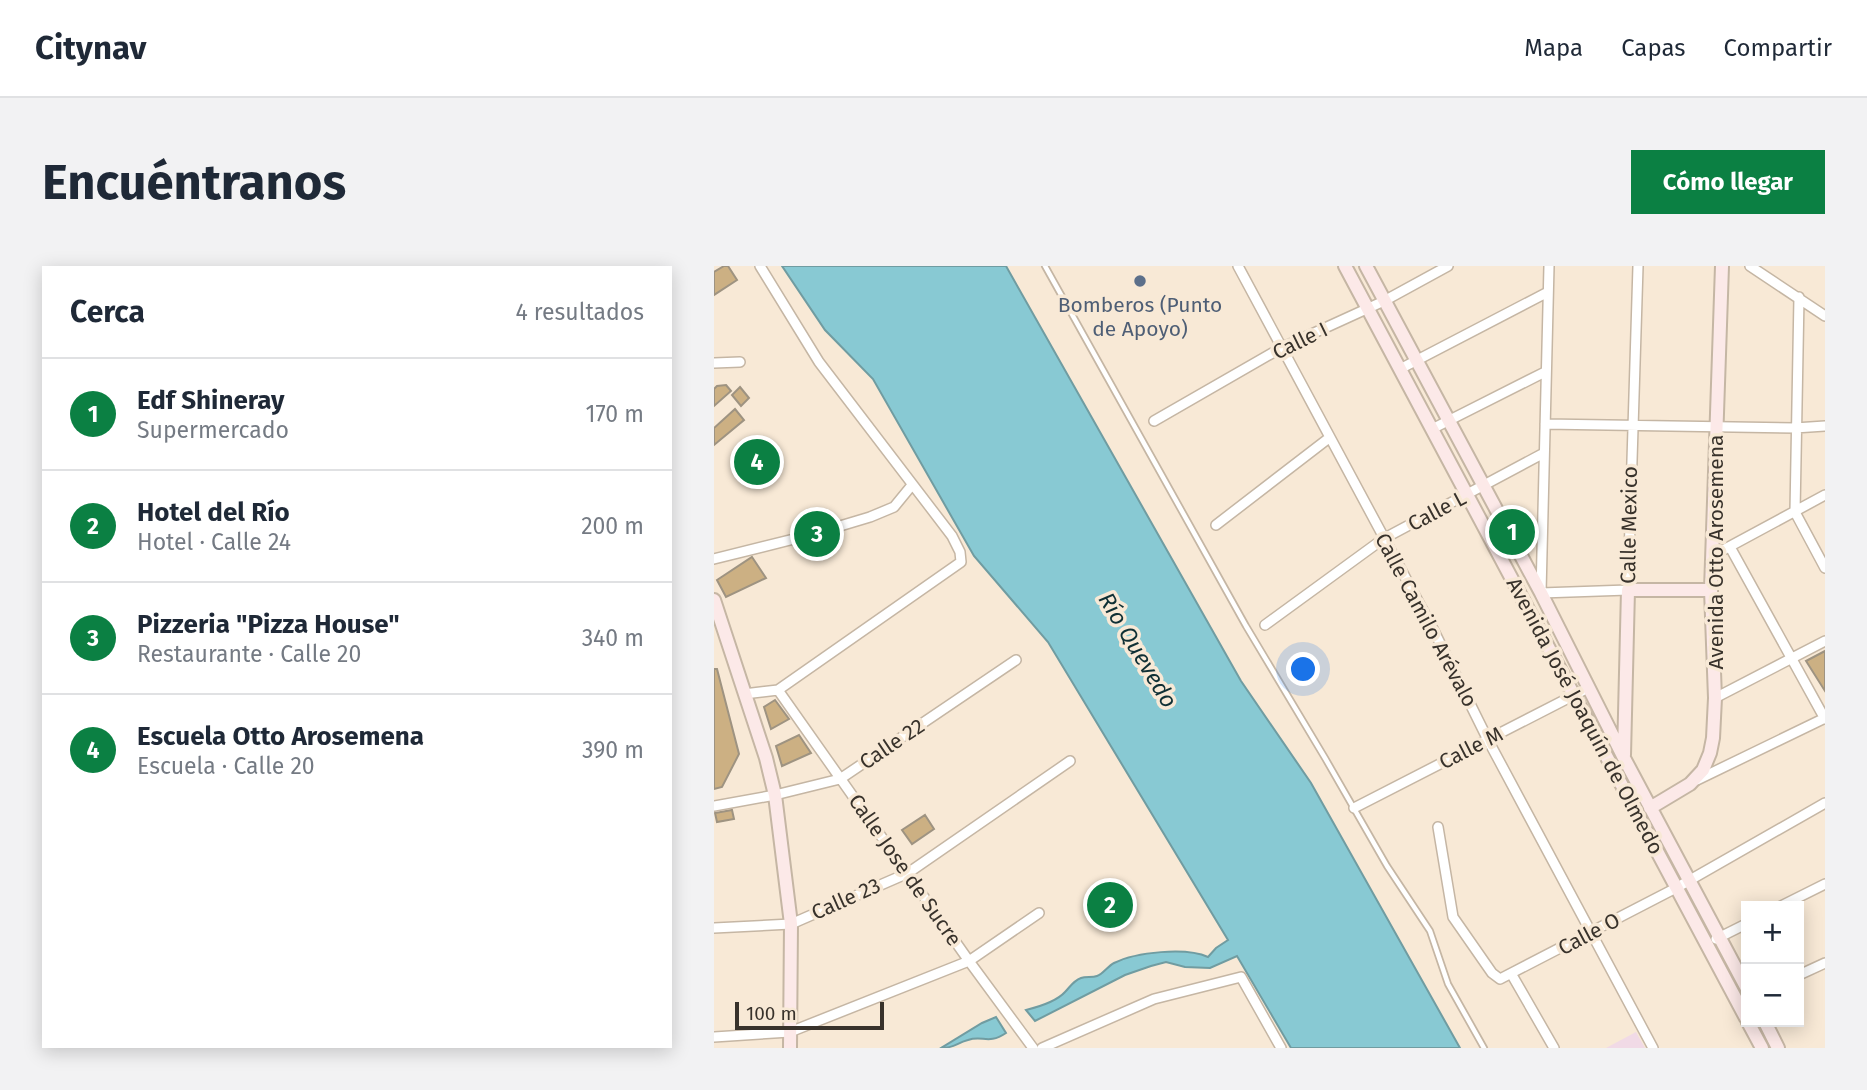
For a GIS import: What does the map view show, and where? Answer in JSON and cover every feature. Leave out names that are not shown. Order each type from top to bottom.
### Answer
[{"type":"main road","name":"Avenida José Joaquín de Olmedo","points":[[1345,266],[1705,944],[1741,1000]]},
{"type":"main road","name":"Avenida José Joaquín de Olmedo","points":[[1366,266],[1541,593],[1624,758],[1741,978]]},
{"type":"main road","name":"Avenida Otto Arosemena","points":[[1650,808],[1690,783],[1703,769],[1710,753],[1715,698],[1711,590],[1722,266]]},
{"type":"main road","points":[[1628,590],[1711,590]]},
{"type":"main road","name":"Calle Mexico","points":[[1621,783],[1628,590]]},
{"type":"main road","points":[[714,600],[766,758],[775,795],[791,924],[790,1048]]},
{"type":"main road","name":"Avenida José Joaquín de Olmedo","points":[[1751,1027],[1762,1048]]},
{"type":"main road","points":[[1768,1027],[1778,1048]]},
{"type":"street","points":[[744,694],[778,690],[961,562],[960,552],[952,536],[820,362],[760,266]]},
{"type":"street","name":"Calle Camilo Arévalo","points":[[1238,266],[1653,1048]]},
{"type":"street","name":"Calle I","points":[[1154,421],[1281,348],[1384,302],[1448,266]]},
{"type":"street","points":[[1549,266],[1541,593],[1628,590]]},
{"type":"street","name":"Calle Mexico","points":[[1628,590],[1638,266]]},
{"type":"street","points":[[1751,266],[1825,316]]},
{"type":"street","points":[[1400,369],[1548,292]]},
{"type":"street","points":[[1798,298],[1795,512],[1825,568]]},
{"type":"street","points":[[714,363],[740,362]]},
{"type":"street","points":[[1432,429],[1545,372]]},
{"type":"street","points":[[1545,424],[1795,428],[1825,426]]},
{"type":"street","points":[[1216,525],[1329,438]]},
{"type":"street","name":"Calle L","points":[[1265,625],[1384,539],[1544,453]]},
{"type":"street","points":[[714,559],[870,517],[894,507],[912,485]]},
{"type":"street","points":[[1712,556],[1825,495]]},
{"type":"street","points":[[1690,783],[1825,718],[1730,547]]},
{"type":"street","points":[[1715,698],[1825,641]]},
{"type":"street","name":"Calle 22","points":[[714,806],[841,779],[1016,660]]},
{"type":"street","name":"Calle M","points":[[1354,808],[1588,688]]},
{"type":"street","name":"Calle Jose de Sucre","points":[[778,690],[1033,1048]]},
{"type":"street","name":"Calle 23","points":[[714,928],[791,924],[908,873],[1070,761]]},
{"type":"street","name":"Calle O","points":[[1511,975],[1676,888],[1825,803]]},
{"type":"street","points":[[1438,827],[1453,917],[1492,973],[1500,979],[1511,975],[1555,1048]]},
{"type":"street","points":[[1791,901],[1825,884]]},
{"type":"street","points":[[714,1037],[790,1032],[969,961],[1039,913]]},
{"type":"street","points":[[1705,944],[1741,926]]},
{"type":"street","points":[[1804,973],[1825,963]]},
{"type":"street","points":[[1042,1048],[1154,999],[1241,977],[1280,1048]]},
{"type":"lane","points":[[1045,266],[1245,626],[1387,866],[1430,931],[1448,984],[1484,1048]]},
{"type":"shaded area","points":[[1636,1032],[1645,1048],[1606,1048]]},
{"type":"water","name":"Río Quevedo","points":[[782,266],[1006,266],[1241,681],[1311,783],[1460,1048],[1291,1048],[1237,956],[1210,968],[1185,967],[1166,962],[1151,966],[1125,975],[1035,1021],[1026,1010],[1052,1001],[1078,979],[1097,976],[1123,959],[1161,952],[1187,952],[1208,957],[1228,940],[1048,642],[974,556],[873,379],[825,330]]},
{"type":"water","points":[[996,1017],[1006,1033],[1000,1037],[973,1039],[941,1048],[982,1023]]},
{"type":"building","points":[[728,266],[737,280],[714,295],[714,272]]},
{"type":"building","points":[[726,385],[731,391],[714,406],[714,389]]},
{"type":"building","points":[[740,387],[749,398],[741,406],[732,395]]},
{"type":"building","points":[[735,409],[744,420],[714,445],[714,428]]},
{"type":"building","points":[[752,557],[766,578],[726,597],[717,580]]},
{"type":"building","points":[[1825,651],[1825,691],[1806,661]]},
{"type":"building","points":[[714,669],[717,669],[739,754],[722,787],[714,789]]},
{"type":"building","points":[[775,700],[789,719],[771,729],[764,707]]},
{"type":"building","points":[[799,735],[811,753],[782,766],[776,746]]},
{"type":"building","points":[[732,810],[734,819],[717,822],[715,813]]},
{"type":"building","points":[[925,815],[934,829],[912,844],[902,830]]},
{"type":"place","name":"Bomberos (Punto de Apoyo)","points":[[1140,281]]},
{"type":"place","name":"Escuela Otto Arosemena","points":[[757,462]]},
{"type":"place","name":"Edf Shineray","points":[[1512,532]]},
{"type":"place","name":"Pizzeria \"Pizza House\"","points":[[817,534]]},
{"type":"place","name":"Hotel del Río","points":[[1110,905]]}]
